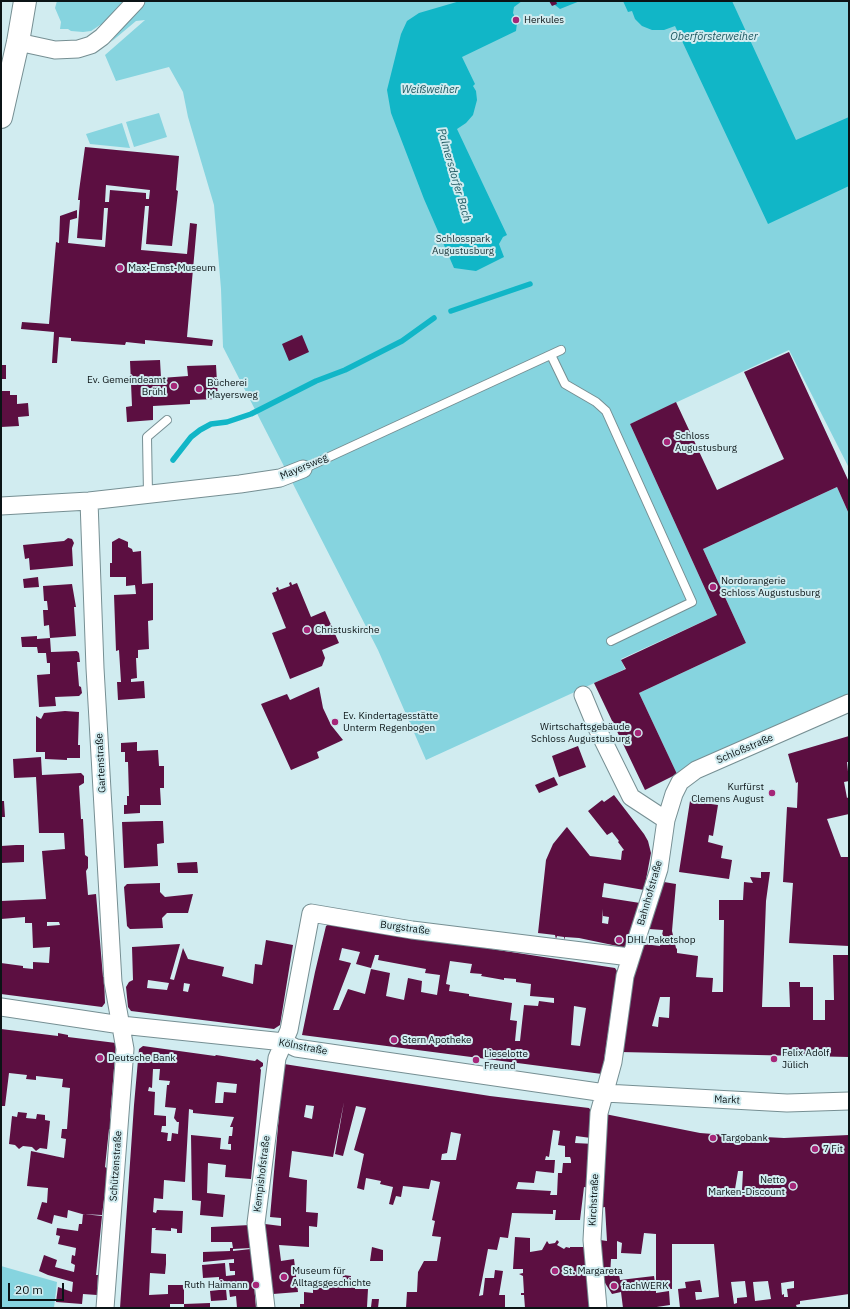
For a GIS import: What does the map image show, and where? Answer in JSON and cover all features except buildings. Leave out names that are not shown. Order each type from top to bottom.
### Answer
[{"type":"main road","points":[[1,117],[18,42],[25,1]]},
{"type":"street","points":[[18,42],[56,50],[78,49],[91,45],[102,37],[136,1]]},
{"type":"street","name":"Mayersweg","points":[[1,506],[89,501],[280,478],[303,469]]},
{"type":"street","name":"Gartenstraße","points":[[89,501],[95,668],[113,974],[121,1025]]},
{"type":"street","points":[[583,695],[595,724],[631,797],[666,820]]},
{"type":"street","name":"Schloßstraße","points":[[666,820],[674,794],[680,782],[687,775],[849,703]]},
{"type":"street","name":"Bahnhofstraße","points":[[605,1094],[613,1062],[625,976],[659,869],[666,820]]},
{"type":"street","name":"Burgstraße","points":[[284,1042],[289,1030],[311,913],[412,930],[630,957]]},
{"type":"street","name":"Kölnstraße","points":[[1,1007],[121,1025],[284,1042],[296,1048],[605,1094]]},
{"type":"street","name":"Schützenstraße","points":[[105,1308],[125,1049],[121,1025]]},
{"type":"street","name":"Kempishofstraße","points":[[266,1308],[256,1224],[277,1058],[284,1042]]},
{"type":"street","name":"Markt","points":[[605,1094],[787,1103],[849,1101]]},
{"type":"street","name":"Kirchstraße","points":[[598,1308],[592,1240],[599,1113],[605,1094]]},
{"type":"lane","name":"Mayersweg","points":[[303,469],[561,350]]},
{"type":"lane","points":[[551,355],[565,384],[596,402],[606,412],[692,602],[611,640]]},
{"type":"lane","points":[[148,494],[147,437],[167,420]]},
{"type":"green space","name":"Schlosspark Augustusburg","points":[[57,1],[849,1],[849,468],[789,350],[630,424],[717,615],[621,659],[625,669],[426,760],[378,650],[223,347],[221,289],[214,205],[188,117],[183,92],[169,67],[116,81],[105,55],[145,20],[136,21],[111,42],[126,22],[100,25],[91,31],[83,32],[60,29],[61,22],[55,8]]},
{"type":"green space","points":[[159,113],[167,137],[134,147],[126,122]]},
{"type":"green space","points":[[122,123],[130,148],[90,144],[86,134]]},
{"type":"green space","points":[[837,487],[849,514],[849,699],[677,774],[639,693],[746,643],[703,549]]},
{"type":"green space","points":[[1,1266],[57,1282],[54,1308],[1,1308]]},
{"type":"water","name":"Weißweiher","points":[[460,1],[522,1],[514,7],[513,13],[515,17],[512,19],[514,24],[517,23],[516,31],[462,57],[475,84],[473,86],[476,91],[477,100],[473,115],[466,123],[457,129],[507,235],[503,237],[499,244],[504,257],[476,271],[454,268],[424,199],[391,113],[387,90],[401,34],[407,21],[419,13]]},
{"type":"water","points":[[556,1],[580,1],[560,9],[555,5]]},
{"type":"water","name":"Oberförsterweiher","points":[[623,1],[732,1],[796,140],[849,117],[849,186],[768,224],[675,26],[664,30],[652,30],[642,26],[635,19],[632,11],[628,12]]},
{"type":"waterway","name":"Palmersdorfer Bach","points":[[451,311],[530,284]]},
{"type":"waterway","name":"Palmersdorfer Bach","points":[[173,460],[191,437],[211,424],[227,422],[251,414],[316,381],[345,370],[402,341],[434,318]]},
{"type":"place","name":"Herkules","points":[[516,20]]},
{"type":"place","name":"Max-Ernst-Museum","points":[[120,268]]},
{"type":"place","name":"Ev. Gemeindeamt Brühl","points":[[174,386]]},
{"type":"place","name":"Bücherei Mayersweg","points":[[199,389]]},
{"type":"place","name":"Schloss Augustusburg","points":[[667,442]]},
{"type":"place","name":"Nordorangerie Schloss Augustusburg","points":[[713,587]]},
{"type":"place","name":"Christuskirche","points":[[307,630]]},
{"type":"place","name":"Ev. Kindertagesstätte Unterm Regenbogen","points":[[335,722]]},
{"type":"place","name":"Wirtschaftsgebäude Schloss Augustusburg","points":[[638,733]]},
{"type":"place","name":"Kurfürst Clemens August","points":[[772,793]]},
{"type":"place","name":"DHL Paketshop","points":[[619,940]]},
{"type":"place","name":"Stern Apotheke","points":[[394,1040]]},
{"type":"place","name":"Deutsche Bank","points":[[100,1058]]},
{"type":"place","name":"Felix Adolf Jülich","points":[[774,1059]]},
{"type":"place","name":"Lieselotte Freund","points":[[476,1060]]},
{"type":"place","name":"Targobank","points":[[713,1138]]},
{"type":"place","name":"7 Fit","points":[[815,1149]]},
{"type":"place","name":"Netto Marken-Discount","points":[[793,1186]]},
{"type":"place","name":"St. Margareta","points":[[555,1271]]},
{"type":"place","name":"Museum für Alltagsgeschichte","points":[[284,1277]]},
{"type":"place","name":"Ruth Haimann","points":[[256,1285]]},
{"type":"place","name":"fachWERK","points":[[614,1286]]}]
